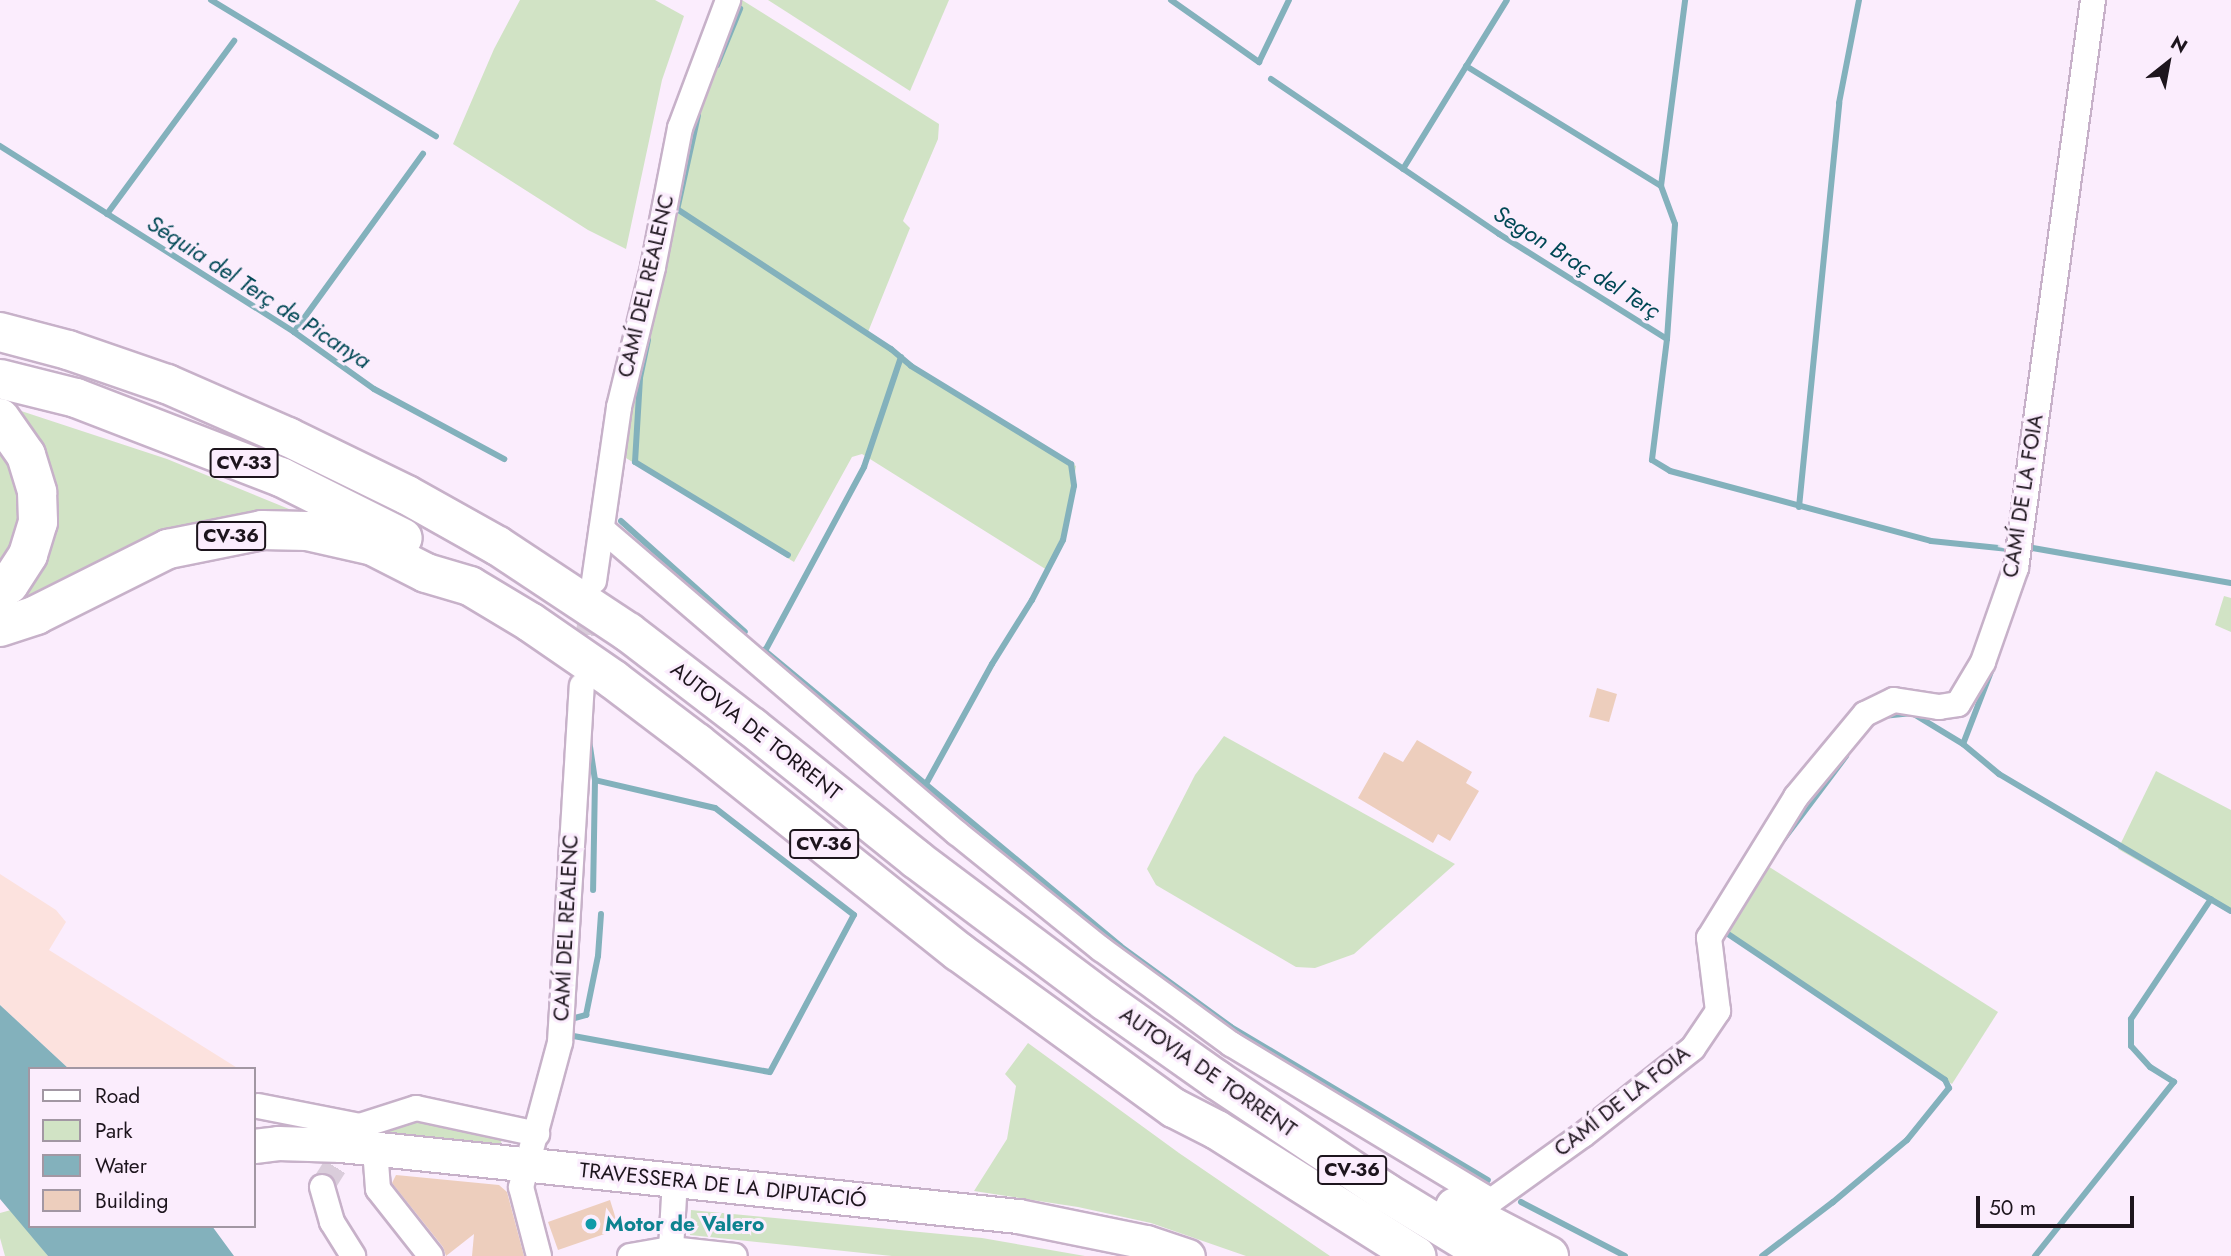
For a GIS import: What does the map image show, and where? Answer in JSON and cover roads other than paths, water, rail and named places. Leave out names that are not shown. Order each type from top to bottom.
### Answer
[{"type":"highway","name":"AUTOVIA DE TORRENT","points":[[0,332],[68,350],[179,389],[288,437],[407,495],[498,546],[628,632],[752,727],[916,859],[1217,1080],[1385,1192],[1490,1256]]},
{"type":"highway","name":"CV-33","points":[[0,379],[76,398],[281,477],[412,543],[470,586]]},
{"type":"highway","points":[[0,418],[26,455],[37,492],[38,522],[28,555],[9,584],[0,591]]},
{"type":"highway","name":"AUTOVIA DE TORRENT","points":[[0,627],[36,615],[168,549],[262,530],[307,531],[373,546],[426,573],[470,586],[530,622],[635,696],[959,952],[1174,1108],[1217,1130],[1416,1256]]},
{"type":"highway","points":[[1217,1080],[1549,1256]]},
{"type":"highway","points":[[1174,1108],[1209,1145],[1376,1256]]},
{"type":"street","name":"CAMÍ DEL REALENC","points":[[594,581],[619,407],[653,267],[680,128],[728,0]]},
{"type":"street","name":"CAMÍ DE LA FOIA","points":[[602,529],[957,833],[1101,949],[1231,1044],[1491,1201],[1583,1135],[1693,1048],[1718,1011],[1709,938],[1796,796],[1865,714],[1894,700],[1939,708],[1958,705],[1983,662],[2016,568],[2093,0]]},
{"type":"street","name":"CAMÍ DEL REALENC","points":[[539,1256],[521,1187],[560,1042],[582,686]]},
{"type":"street","points":[[258,1106],[360,1126],[415,1108],[537,1134]]},
{"type":"street","name":"TRAVESSERA DE LA DIPUTACIÓ","points":[[256,1146],[278,1143],[375,1149],[1018,1216],[1146,1242],[1188,1256]]},
{"type":"street","points":[[375,1149],[378,1189],[431,1256]]},
{"type":"street","points":[[671,1248],[675,1180]]},
{"type":"street","points":[[322,1187],[332,1222],[353,1256]]},
{"type":"street","points":[[630,1256],[671,1248],[735,1256]]},
{"type":"water","points":[[0,1005],[67,1067],[28,1067],[28,1228],[213,1228],[234,1256],[48,1256],[0,1199]]},
{"type":"waterway","points":[[211,0],[436,136]]},
{"type":"waterway","name":"Segon Braç del Terç","points":[[1171,0],[1259,62],[1289,0]]},
{"type":"waterway","points":[[1403,169],[1507,0]]},
{"type":"waterway","points":[[1667,339],[1675,224],[1661,186],[1685,0]]},
{"type":"waterway","points":[[1799,507],[1839,103],[1859,0]]},
{"type":"waterway","points":[[717,65],[740,9]]},
{"type":"waterway","points":[[107,214],[234,41]]},
{"type":"waterway","points":[[1466,66],[1661,186]]},
{"type":"waterway","name":"Segon Braç del Terç","points":[[1271,79],[1499,234],[1667,339],[1652,460],[1670,471],[1931,541],[2009,549]]},
{"type":"waterway","points":[[677,210],[698,115]]},
{"type":"waterway","name":"Séquia del Terç de Picanya","points":[[0,146],[294,332],[374,389],[504,459]]},
{"type":"waterway","points":[[294,332],[423,154]]},
{"type":"waterway","points":[[677,209],[891,349],[911,366],[1071,464],[1074,486],[1063,540],[1032,600],[992,664],[925,786]]},
{"type":"waterway","points":[[648,340],[640,378],[635,462],[788,555]]},
{"type":"waterway","points":[[765,651],[864,467],[901,357]]},
{"type":"waterway","points":[[621,521],[745,632]]},
{"type":"waterway","name":"Segon Braç del Terç","points":[[2027,547],[2231,583]]},
{"type":"waterway","points":[[764,650],[1120,946],[1231,1027],[1488,1180]]},
{"type":"waterway","points":[[1992,669],[1963,744],[1999,774],[2231,911]]},
{"type":"waterway","points":[[1883,716],[1912,713],[1963,744]]},
{"type":"waterway","name":"Séquia del Terç de Picanya","points":[[589,740],[595,780],[593,890]]},
{"type":"waterway","points":[[1783,840],[1846,756]]},
{"type":"waterway","points":[[568,1035],[770,1072],[854,915],[715,808],[595,780]]},
{"type":"waterway","points":[[2035,1256],[2174,1082],[2150,1067],[2131,1046],[2131,1019],[2211,899]]},
{"type":"waterway","name":"Séquia del Terç de Picanya","points":[[570,1024],[571,1019],[586,1015],[598,956],[601,914]]},
{"type":"waterway","points":[[1726,929],[1725,932],[1945,1080],[1949,1088],[1907,1140],[1833,1202],[1762,1256]]},
{"type":"waterway","points":[[1521,1202],[1625,1256]]},
{"type":"tunnel","points":[[584,671],[592,596]]},
{"type":"tunnel","points":[[322,1187],[356,1133]]},
{"type":"place","name":"Motor de Valero","points":[[591,1224]]}]
